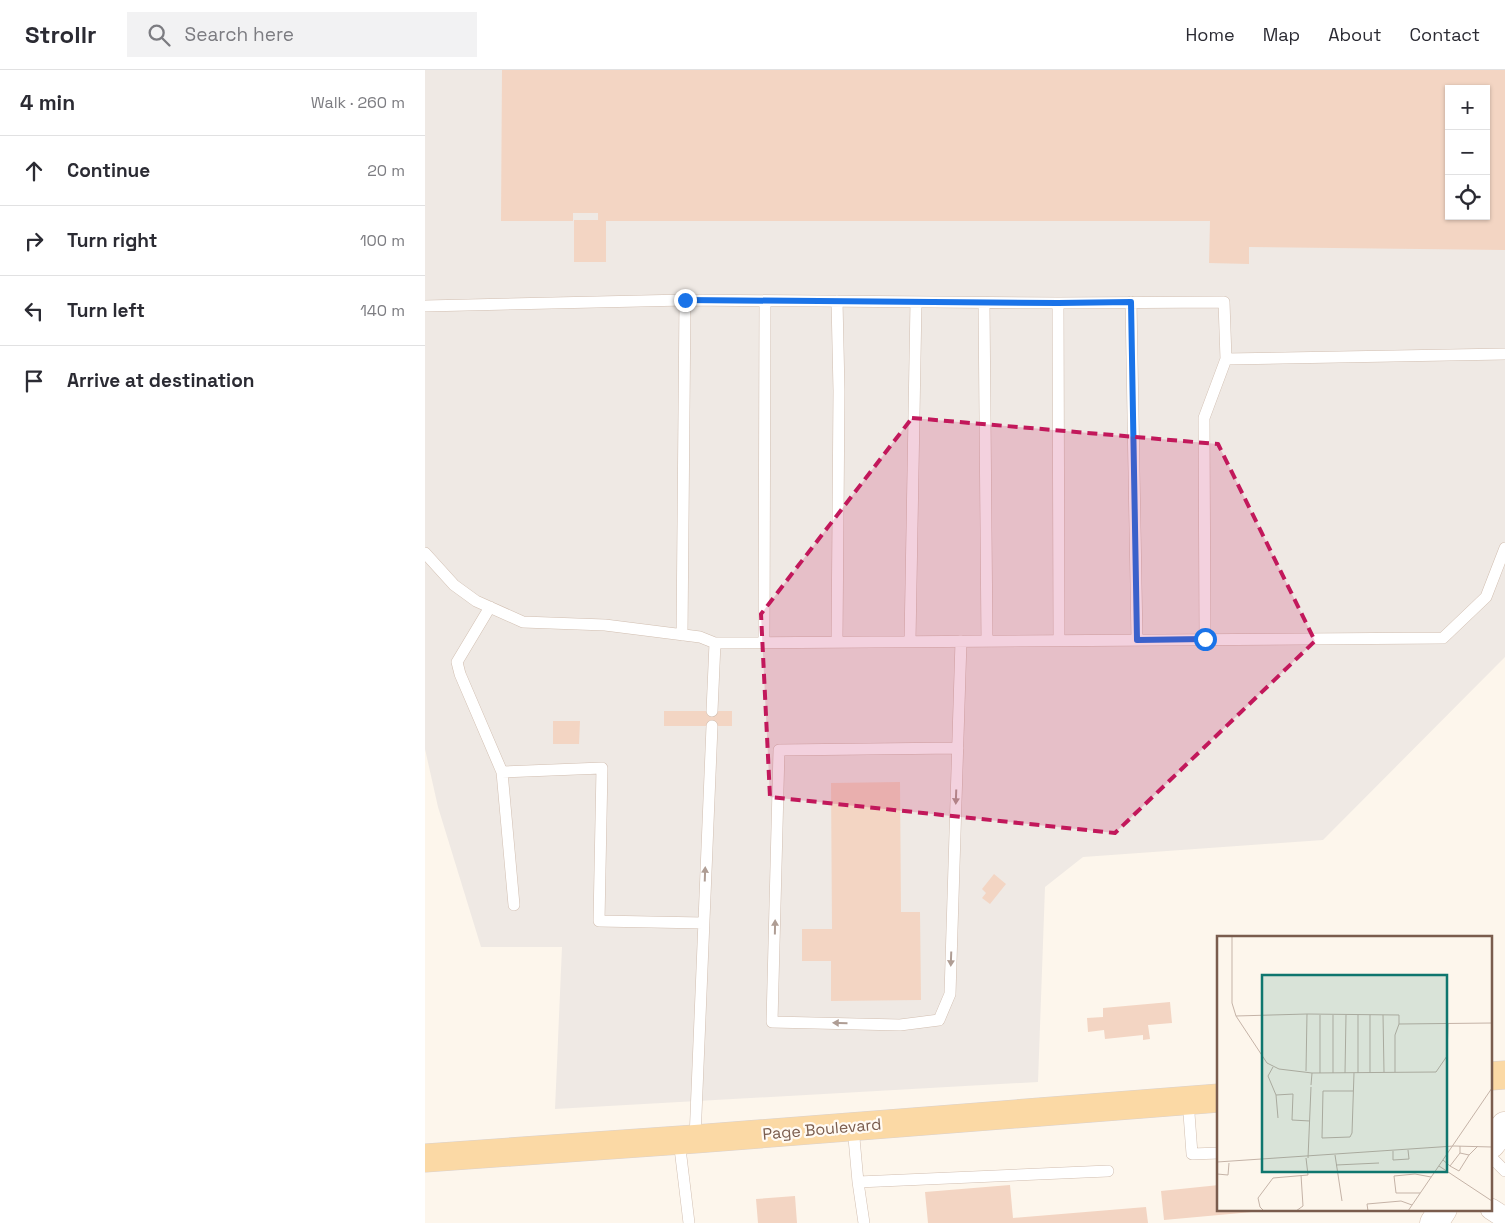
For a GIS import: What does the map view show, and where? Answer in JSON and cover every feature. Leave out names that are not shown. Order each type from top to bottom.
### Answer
[{"type":"main road","name":"Page Boulevard","points":[[425,1158],[687,1140],[1217,1098]]},
{"type":"main road","points":[[1493,1141],[1505,1126]]},
{"type":"main road","points":[[1434,1223],[1442,1210]]},
{"type":"street","points":[[1493,1210],[1505,1218]]},
{"type":"lane","points":[[682,635],[685,300]]},
{"type":"lane","points":[[425,306],[685,300],[984,303],[1224,302],[1226,359],[1204,418],[1205,639]]},
{"type":"lane","points":[[764,642],[765,301]]},
{"type":"lane","points":[[837,301],[839,400],[837,642]]},
{"type":"lane","points":[[910,641],[915,302]]},
{"type":"lane","points":[[1131,302],[1137,640]]},
{"type":"lane","points":[[984,303],[987,641]]},
{"type":"lane","points":[[1058,303],[1059,640]]},
{"type":"lane","points":[[1226,359],[1505,354]]},
{"type":"lane","points":[[425,553],[454,585],[475,601],[523,622],[605,625],[701,637],[715,643],[1443,638],[1486,598],[1505,548]]},
{"type":"lane","points":[[490,607],[457,662],[460,674],[503,772],[515,905]]},
{"type":"lane","points":[[958,748],[779,750],[772,1022],[900,1025],[939,1020],[950,994],[958,748],[961,641]]},
{"type":"lane","points":[[712,711],[715,643]]},
{"type":"lane","points":[[689,1223],[687,1140],[703,923],[712,726]]},
{"type":"lane","points":[[503,772],[602,768],[599,920],[703,923]]},
{"type":"lane","points":[[1188,1100],[1192,1154],[1217,1153]]},
{"type":"lane","points":[[853,1127],[864,1223]]},
{"type":"lane","points":[[1493,1159],[1505,1171]]},
{"type":"lane","points":[[858,1182],[1108,1171]]},
{"type":"highlighted area","points":[[912,418],[1218,444],[1315,641],[1115,833],[770,797],[761,614]]},
{"type":"shaded area","points":[[425,70],[1505,70],[1505,657],[1323,840],[1083,857],[1045,887],[1038,1082],[555,1109],[562,947],[481,947],[438,807],[425,749]]},
{"type":"building","points":[[502,70],[1505,70],[1505,250],[1249,247],[1249,264],[1209,263],[1210,221],[606,221],[606,262],[574,262],[574,220],[598,220],[598,213],[573,213],[573,221],[501,221]]},
{"type":"building","points":[[664,711],[732,711],[732,726],[664,726]]},
{"type":"building","points":[[553,721],[580,721],[579,744],[553,744]]},
{"type":"building","points":[[900,782],[901,912],[920,912],[921,1000],[831,1001],[831,961],[802,961],[802,929],[832,929],[831,783]]},
{"type":"building","points":[[994,874],[1006,884],[990,904],[982,898],[986,893],[982,889]]},
{"type":"building","points":[[1170,1002],[1172,1023],[1148,1025],[1150,1039],[1143,1040],[1143,1035],[1105,1039],[1104,1030],[1088,1032],[1087,1018],[1103,1017],[1103,1008]]},
{"type":"building","points":[[1010,1185],[1013,1218],[1146,1207],[1148,1223],[928,1223],[925,1192]]},
{"type":"building","points":[[1217,1185],[1217,1210],[1263,1211],[1164,1220],[1161,1191]]},
{"type":"building","points":[[795,1196],[797,1223],[758,1223],[756,1199]]},
{"type":"route","points":[[685,300],[1131,302],[1137,640],[1205,639]]}]
